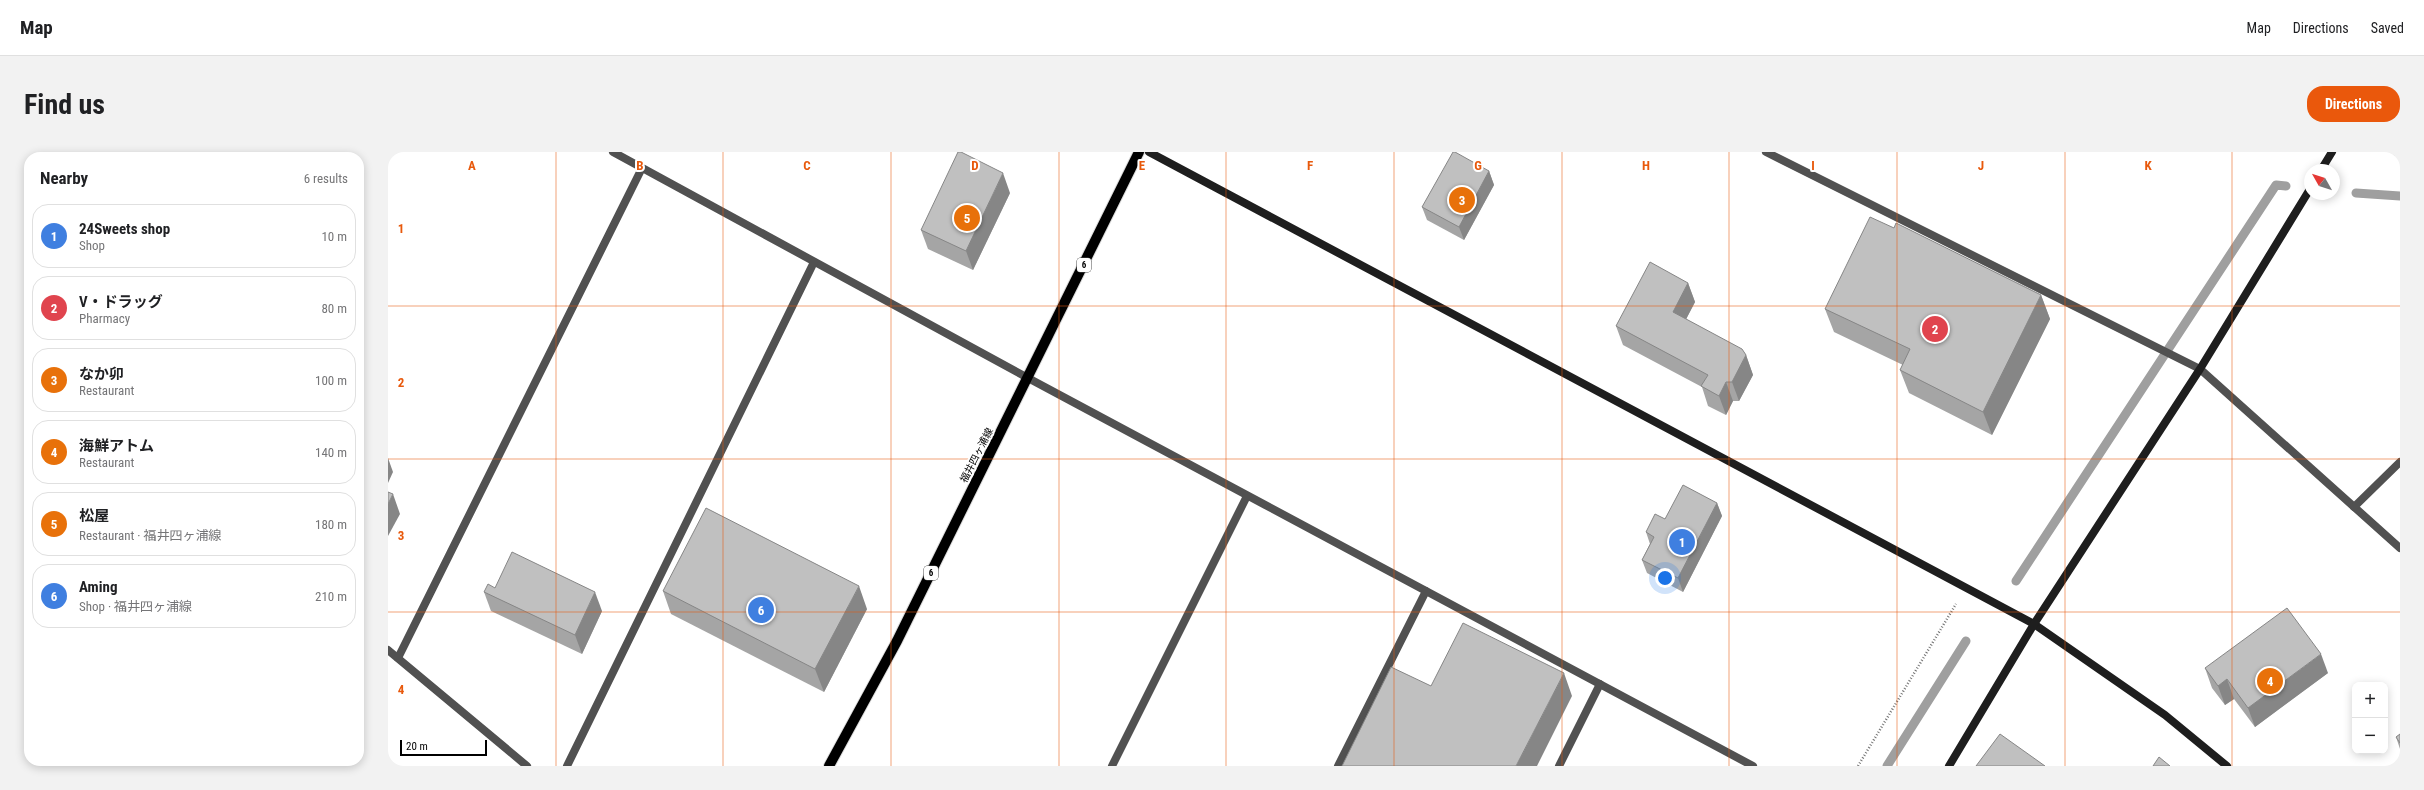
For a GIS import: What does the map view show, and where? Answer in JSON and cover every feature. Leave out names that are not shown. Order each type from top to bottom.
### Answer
[{"type":"main road","name":"福井四ヶ浦線","points":[[829,766],[897,641],[1139,152]]},
{"type":"street","points":[[613,152],[1247,496],[1753,766]]},
{"type":"street","points":[[1150,152],[2034,624],[2165,715],[2227,766]]},
{"type":"street","points":[[1766,152],[2200,369],[2400,548]]},
{"type":"street","points":[[2325,164],[2332,152]]},
{"type":"street","points":[[398,658],[642,168]]},
{"type":"street","points":[[1949,766],[2034,624],[2200,369],[2304,199]]},
{"type":"street","points":[[567,766],[814,262]]},
{"type":"street","points":[[2354,507],[2400,462]]},
{"type":"street","points":[[1112,766],[1247,496]]},
{"type":"street","points":[[1338,766],[1426,591]]},
{"type":"street","points":[[388,650],[527,766]]},
{"type":"street","points":[[1559,766],[1600,684]]},
{"type":"path","points":[[1858,766],[1966,588]]},
{"type":"building","points":[[958,152],[961,152],[1003,173],[966,251],[921,230]]},
{"type":"building","points":[[1453,152],[1489,171],[1459,227],[1422,207]]},
{"type":"building","points":[[1870,217],[1894,228],[1896,223],[2041,295],[1983,412],[1900,370],[1910,349],[1825,309]]},
{"type":"building","points":[[1650,262],[1688,283],[1673,312],[1742,349],[1746,355],[1732,382],[1726,382],[1719,396],[1701,386],[1708,375],[1616,326]]},
{"type":"building","points":[[1683,485],[1717,503],[1678,578],[1642,560],[1654,537],[1646,532],[1655,514],[1665,519]]},
{"type":"building","points":[[388,492],[393,494],[388,504]]},
{"type":"building","points":[[706,508],[859,586],[815,669],[663,591]]},
{"type":"building","points":[[512,552],[595,592],[575,635],[484,592],[488,584],[495,588]]},
{"type":"building","points":[[2287,608],[2321,654],[2248,708],[2227,679],[2218,686],[2205,668]]},
{"type":"building","points":[[1463,623],[1564,673],[1516,766],[1342,766],[1391,667],[1431,686]]},
{"type":"building","points":[[2000,734],[2045,766],[1976,766]]},
{"type":"building","points":[[2400,734],[2400,743],[2396,737]]},
{"type":"building","points":[[2159,757],[2170,766],[2153,766]]},
{"type":"waterway","points":[[2016,581],[2276,185],[2286,186]]},
{"type":"waterway","points":[[2356,193],[2400,196]]},
{"type":"waterway","points":[[1887,766],[1966,641]]},
{"type":"place","name":"なか卯","points":[[1462,200]]},
{"type":"place","name":"松屋","points":[[967,218]]},
{"type":"place","name":"V・ドラッグ","points":[[1935,329]]},
{"type":"place","name":"24Sweets shop","points":[[1682,542]]},
{"type":"place","name":"Aming","points":[[761,610]]},
{"type":"place","name":"海鮮アトム","points":[[2270,681]]}]
